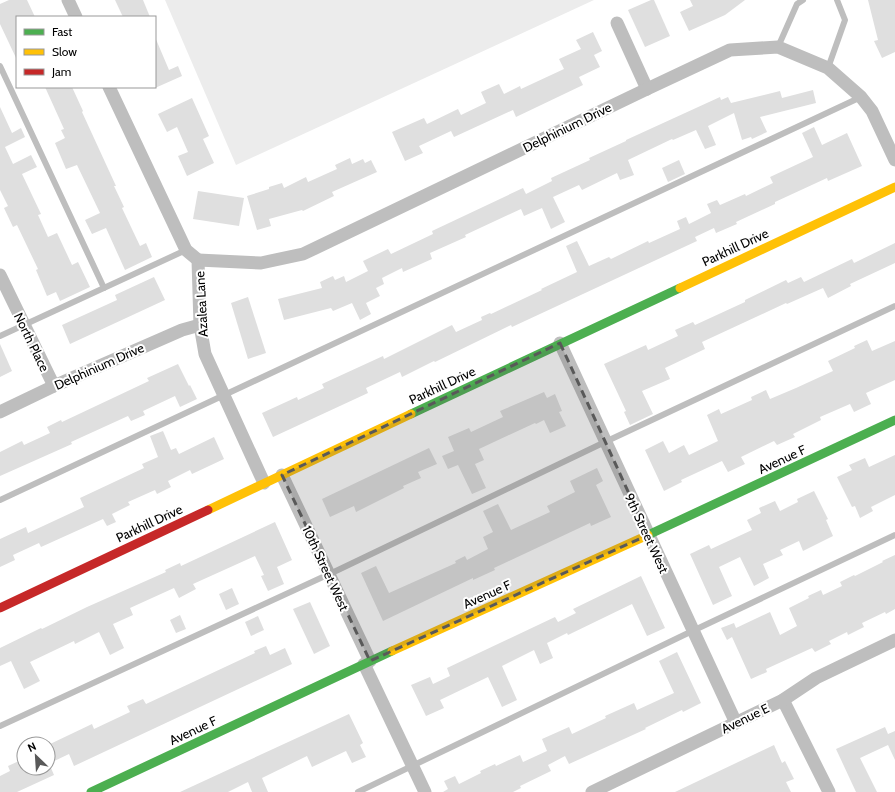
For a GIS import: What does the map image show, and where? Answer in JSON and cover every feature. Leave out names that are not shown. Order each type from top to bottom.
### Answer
[{"type":"street","points":[[68,0],[76,16]]},
{"type":"street","points":[[617,23],[647,89]]},
{"type":"street","name":"Delphinium Drive","points":[[198,260],[261,263],[303,254],[730,50],[778,47],[828,68],[861,97],[872,111],[895,160]]},
{"type":"street","name":"Azalea Lane","points":[[109,88],[186,250],[198,260],[200,325],[205,354],[264,483]]},
{"type":"street","name":"Parkhill Drive","points":[[0,608],[560,343],[895,187]]},
{"type":"street","name":"North Place","points":[[0,275],[54,386]]},
{"type":"street","name":"Delphinium Drive","points":[[0,412],[54,386],[182,330],[200,325]]},
{"type":"street","name":"9th Street West","points":[[560,343],[692,631],[736,723]]},
{"type":"street","name":"Avenue F","points":[[91,792],[895,420]]},
{"type":"street","name":"10th Street West","points":[[282,475],[329,575],[412,766],[425,792]]},
{"type":"street","name":"Avenue E","points":[[592,792],[783,700],[816,678],[895,640]]},
{"type":"street","points":[[783,700],[829,792]]},
{"type":"lane","points":[[778,47],[797,4],[803,0]]},
{"type":"lane","points":[[828,68],[845,20],[837,0]]},
{"type":"lane","points":[[0,66],[104,288]]},
{"type":"lane","points":[[0,500],[861,97]]},
{"type":"lane","points":[[0,336],[186,250]]},
{"type":"lane","points":[[0,726],[329,575],[606,442],[895,306]]},
{"type":"lane","points":[[358,792],[895,535]]},
{"type":"highlighted area","points":[[560,343],[648,535],[370,661],[282,475]]},
{"type":"shaded area","points":[[165,0],[594,0],[236,165]]},
{"type":"building","points":[[9,0],[27,0],[35,16],[16,16],[16,58],[0,24],[0,4]]},
{"type":"building","points":[[115,0],[143,0],[150,16],[123,16]]},
{"type":"building","points":[[654,0],[670,36],[645,47],[628,10]]},
{"type":"building","points":[[690,0],[745,0],[725,15],[689,31],[680,12],[693,6]]},
{"type":"building","points":[[868,0],[895,0],[895,52],[882,58],[874,41],[878,40]]},
{"type":"building","points":[[593,32],[602,51],[594,55],[600,67],[579,77],[583,85],[516,117],[513,110],[454,137],[451,131],[419,146],[423,153],[405,161],[392,132],[424,118],[427,124],[458,109],[461,115],[486,103],[481,92],[499,84],[504,94],[520,86],[521,89],[564,69],[559,59],[581,49],[576,40]]},
{"type":"building","points":[[156,39],[169,70],[178,66],[182,76],[156,88]]},
{"type":"building","points":[[45,88],[72,88],[116,186],[114,186],[124,207],[122,208],[140,246],[146,243],[152,257],[125,270],[106,228],[92,234],[85,220],[100,213],[77,165],[66,169],[55,143],[65,138],[61,130],[64,129]]},
{"type":"building","points":[[813,90],[816,103],[760,117],[767,132],[752,139],[751,137],[742,140],[734,113],[708,126],[716,145],[705,149],[696,130],[673,140],[672,139],[628,160],[634,175],[620,180],[617,173],[582,190],[579,185],[553,197],[565,222],[551,229],[542,208],[524,216],[521,209],[465,235],[466,237],[430,253],[432,259],[403,272],[402,268],[382,278],[384,284],[376,288],[380,296],[366,303],[371,314],[360,320],[352,303],[333,311],[331,308],[284,320],[278,299],[322,288],[320,282],[333,276],[335,280],[344,276],[346,282],[368,271],[363,261],[388,249],[391,254],[433,234],[432,231],[523,188],[526,194],[552,181],[551,178],[590,160],[589,158],[720,97],[721,100],[728,97],[731,103],[780,91],[782,98]]},
{"type":"building","points":[[192,98],[209,136],[203,139],[214,163],[187,176],[178,156],[188,152],[177,127],[167,132],[158,114]]},
{"type":"building","points":[[0,107],[12,133],[21,128],[25,137],[5,147],[13,164],[31,155],[37,167],[22,174],[41,214],[38,215],[48,237],[57,233],[72,265],[78,262],[90,287],[60,301],[56,292],[47,296],[36,270],[38,269],[17,225],[13,227],[4,208],[8,206],[0,190]]},
{"type":"building","points":[[814,127],[822,145],[847,133],[862,166],[828,181],[827,178],[775,202],[775,204],[736,222],[737,224],[716,233],[714,228],[695,237],[697,241],[512,327],[511,325],[402,377],[400,372],[366,388],[368,393],[273,437],[262,413],[297,397],[298,400],[324,388],[322,384],[383,356],[384,359],[452,325],[456,332],[482,320],[481,317],[490,313],[491,314],[577,272],[566,246],[577,241],[589,266],[609,257],[611,259],[648,241],[649,243],[680,229],[677,221],[686,217],[689,224],[711,213],[707,204],[717,200],[720,205],[745,194],[746,196],[773,183],[770,177],[813,157],[802,133]]},
{"type":"building","points":[[350,158],[352,164],[363,159],[365,163],[371,160],[377,172],[332,192],[334,196],[303,211],[302,210],[269,219],[271,226],[257,230],[247,196],[282,183],[284,188],[306,177],[308,182],[337,169],[335,165]]},
{"type":"building","points":[[679,160],[685,174],[668,182],[662,168]]},
{"type":"building","points":[[198,191],[244,198],[239,226],[193,219]]},
{"type":"building","points":[[895,243],[895,263],[850,284],[851,286],[828,298],[823,288],[787,304],[786,303],[702,342],[705,349],[665,368],[670,379],[642,391],[653,414],[630,425],[624,412],[626,411],[604,364],[646,345],[648,350],[678,336],[675,330],[693,322],[695,325],[745,302],[745,300],[786,280],[788,283],[801,277],[804,282],[852,259],[854,263]]},
{"type":"building","points":[[154,277],[165,300],[70,344],[62,325],[117,300],[115,295]]},
{"type":"building","points":[[248,297],[266,353],[248,359],[231,303]]},
{"type":"building","points":[[867,340],[872,351],[895,341],[895,380],[866,393],[871,404],[854,412],[850,404],[820,417],[821,420],[793,434],[795,437],[777,445],[774,441],[741,457],[745,464],[728,472],[722,461],[681,480],[682,482],[664,491],[645,450],[663,441],[669,453],[684,445],[689,455],[718,441],[707,415],[719,409],[721,414],[752,400],[751,397],[766,390],[770,399],[833,371],[828,361],[855,348],[854,346]]},
{"type":"building","points":[[0,344],[12,371],[0,377]]},
{"type":"building","points":[[178,364],[197,399],[180,407],[175,396],[143,411],[145,415],[131,421],[128,416],[71,442],[72,444],[0,476],[0,452],[22,441],[24,445],[50,433],[47,427],[61,420],[62,422],[149,381],[147,378]]},
{"type":"building","points":[[544,392],[547,398],[555,394],[562,411],[559,412],[566,426],[550,433],[544,420],[479,449],[484,460],[475,464],[486,488],[472,494],[458,465],[448,469],[442,456],[454,451],[448,437],[469,428],[471,432],[503,417],[500,411]]},
{"type":"building","points":[[163,431],[171,450],[176,448],[179,454],[214,437],[224,459],[192,474],[190,470],[168,481],[171,487],[157,494],[155,490],[128,502],[130,505],[112,514],[116,522],[107,526],[103,519],[41,547],[39,543],[13,555],[15,560],[0,567],[0,539],[26,527],[28,533],[84,507],[80,498],[144,468],[142,464],[158,457],[150,436]]},
{"type":"building","points":[[429,448],[437,464],[418,472],[421,478],[403,486],[404,488],[356,512],[354,506],[330,517],[322,499]]},
{"type":"building","points":[[895,455],[895,495],[871,507],[873,511],[860,518],[855,506],[852,507],[837,477],[852,470],[849,465],[865,458],[869,467]]},
{"type":"building","points":[[597,468],[603,481],[596,485],[611,517],[591,526],[590,523],[494,568],[495,570],[473,580],[473,578],[383,621],[361,573],[376,566],[389,593],[456,563],[455,561],[465,556],[467,560],[488,549],[483,537],[493,532],[483,511],[498,504],[511,530],[550,512],[547,506],[575,492],[570,481]]},
{"type":"building","points":[[814,491],[828,519],[826,520],[833,536],[803,551],[799,541],[780,550],[783,555],[763,564],[769,578],[754,586],[740,557],[719,567],[732,596],[713,605],[690,554],[709,545],[711,549],[752,530],[747,520],[761,513],[759,508],[775,501],[780,511],[798,502],[797,499]]},
{"type":"building","points":[[275,522],[292,560],[277,567],[284,584],[268,591],[261,576],[264,575],[255,556],[193,584],[196,589],[179,598],[174,588],[130,608],[133,615],[113,624],[124,648],[110,655],[99,632],[75,644],[74,641],[30,662],[40,681],[24,689],[11,661],[0,666],[0,648],[166,572],[165,570],[180,563],[181,566]]},
{"type":"building","points":[[895,555],[895,609],[862,623],[864,627],[848,635],[847,632],[829,641],[831,644],[815,652],[812,648],[766,669],[767,672],[751,679],[732,637],[727,640],[721,628],[734,623],[736,628],[770,612],[780,635],[797,626],[789,608],[821,590],[823,595],[842,586],[840,582],[854,575],[855,576]]},
{"type":"building","points":[[641,576],[665,628],[647,636],[632,604],[568,635],[567,633],[547,643],[553,658],[540,664],[534,650],[502,666],[517,700],[502,707],[488,677],[440,700],[444,708],[426,716],[411,685],[430,677],[433,684],[450,676],[447,668],[555,617],[558,622],[576,613],[573,609]]},
{"type":"building","points":[[232,588],[239,604],[226,610],[219,594]]},
{"type":"building","points":[[310,602],[330,646],[314,654],[293,609]]},
{"type":"building","points":[[180,615],[186,629],[176,633],[170,620]]},
{"type":"building","points":[[258,616],[264,630],[251,636],[245,622]]},
{"type":"building","points":[[266,646],[270,655],[285,648],[292,664],[74,766],[69,754],[56,760],[56,741],[92,724],[94,729],[130,712],[127,706],[143,699],[146,704],[255,653],[254,651]]},
{"type":"building","points":[[677,652],[701,703],[683,712],[682,710],[645,728],[646,729],[569,764],[565,756],[548,765],[551,771],[520,786],[521,788],[513,792],[443,792],[448,789],[444,781],[455,776],[459,784],[495,764],[496,766],[520,755],[523,762],[547,751],[542,739],[569,727],[572,734],[606,718],[605,716],[634,703],[637,710],[674,693],[659,661]]},
{"type":"building","points":[[349,714],[363,743],[360,745],[366,757],[352,763],[346,751],[312,767],[307,756],[262,778],[268,792],[252,792],[248,782],[228,792],[180,792]]},
{"type":"building","points":[[885,727],[888,734],[895,731],[895,760],[888,745],[860,758],[877,792],[856,792],[836,749]]},
{"type":"building","points":[[774,745],[782,763],[785,761],[794,779],[786,782],[791,792],[675,792]]},
{"type":"building","points":[[16,762],[16,776],[52,776],[17,792],[0,792],[0,776],[10,771],[8,766]]},
{"type":"traffic: fast","points":[[411,414],[680,288]]},
{"type":"traffic: fast","points":[[648,535],[895,420]]},
{"type":"traffic: fast","points":[[91,792],[392,651]]},
{"type":"traffic: slow","points":[[680,288],[895,187]]},
{"type":"traffic: slow","points":[[208,510],[411,414]]},
{"type":"traffic: slow","points":[[392,651],[648,535]]},
{"type":"traffic: jam","points":[[0,608],[208,510]]}]
